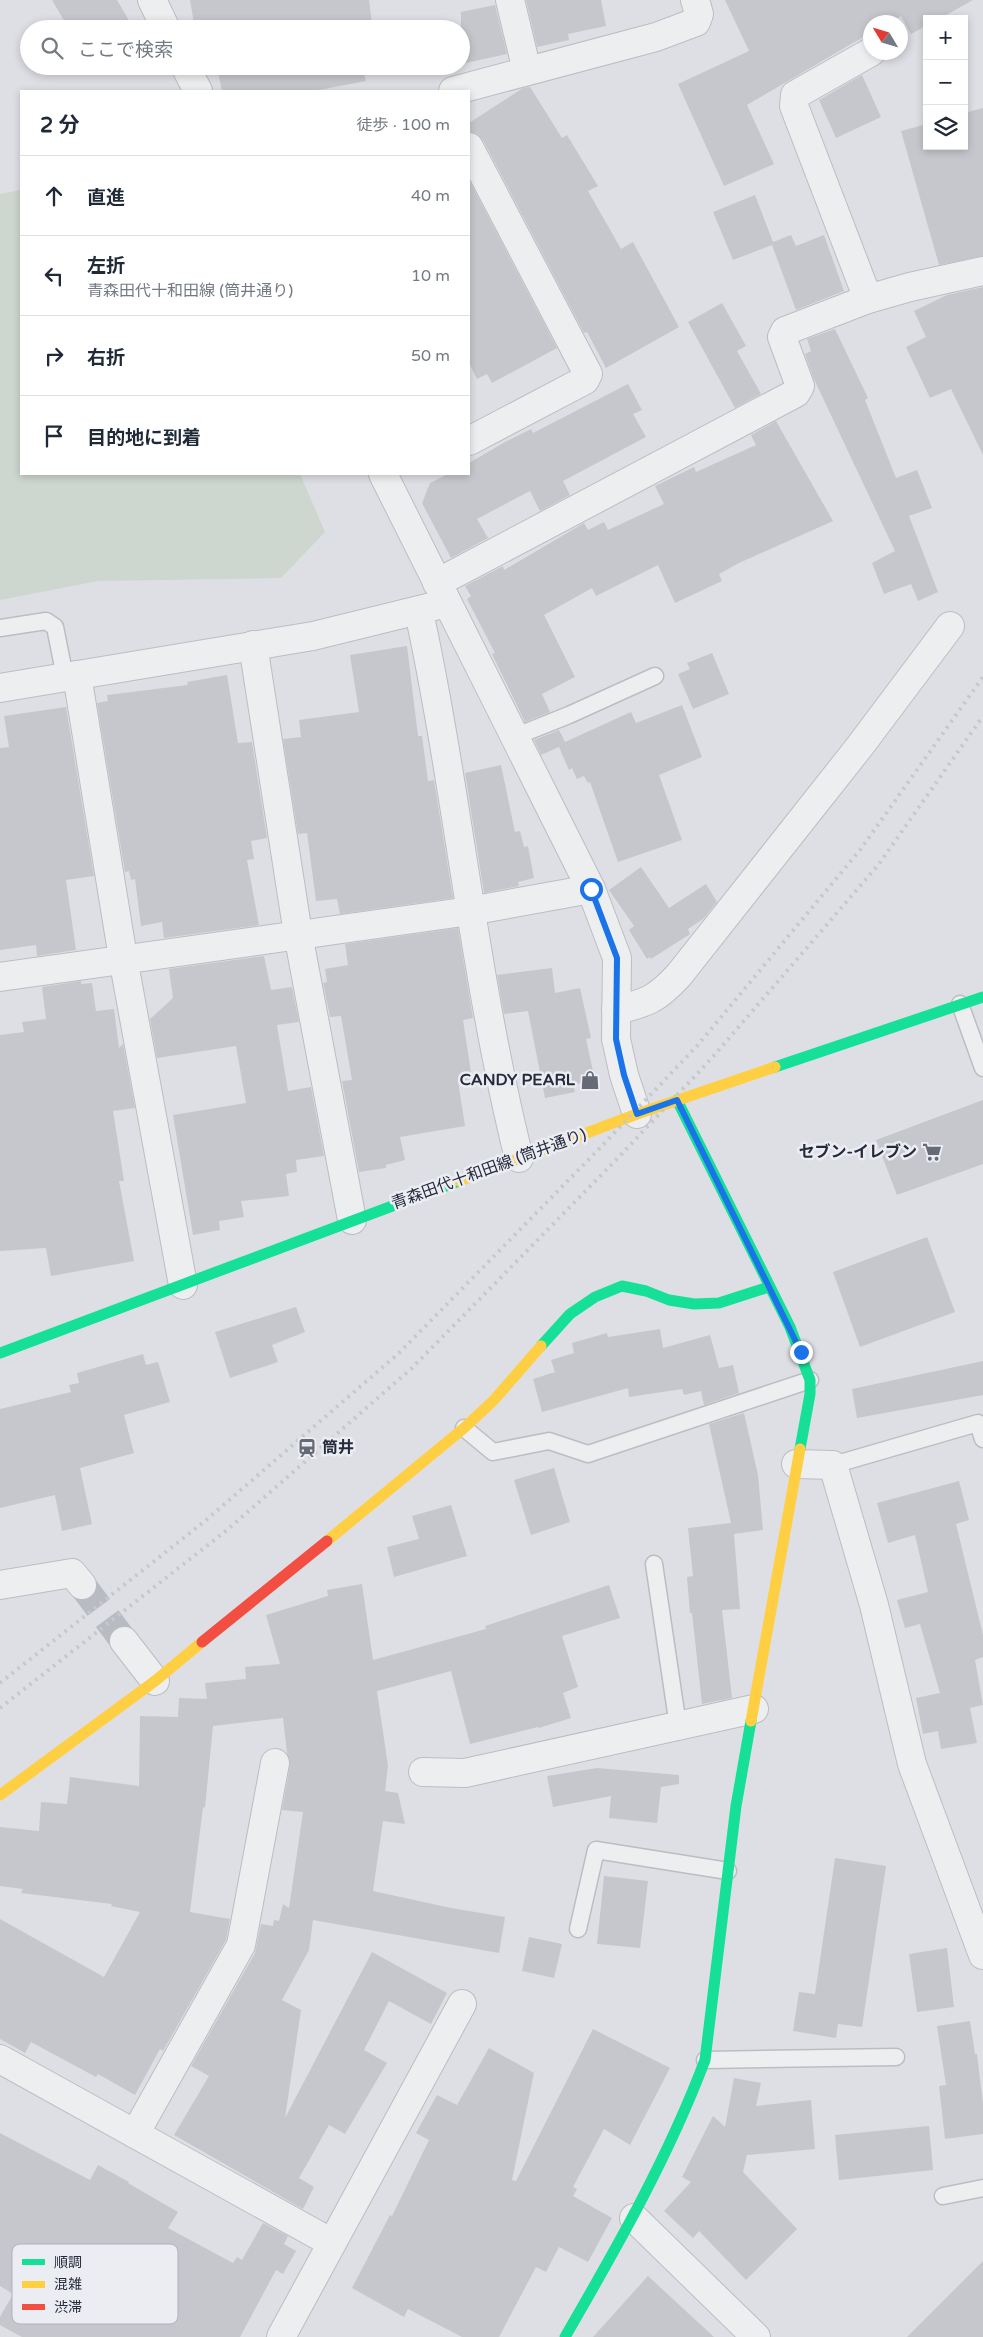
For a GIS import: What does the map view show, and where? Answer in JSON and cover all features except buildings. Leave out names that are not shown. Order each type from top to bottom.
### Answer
[{"type":"street","points":[[152,0],[162,20]]},
{"type":"street","points":[[510,0],[527,71]]},
{"type":"street","points":[[456,90],[656,37],[686,26],[696,22],[699,14],[695,0]]},
{"type":"street","points":[[863,57],[795,95],[794,106],[868,300]]},
{"type":"street","points":[[190,75],[197,90]]},
{"type":"street","points":[[470,149],[588,374],[585,380],[470,439]]},
{"type":"street","points":[[0,688],[313,636],[419,612],[442,593],[796,393],[800,386],[782,337],[785,331],[868,300],[910,287],[983,271]]},
{"type":"street","points":[[392,477],[442,593],[591,889],[617,958],[616,1039],[620,1060],[637,1114]]},
{"type":"street","points":[[419,612],[432,674],[470,911],[519,1158]]},
{"type":"street","points":[[616,1010],[640,1005],[661,994],[679,976],[860,746],[950,626]]},
{"type":"street","points":[[253,645],[298,934],[352,1220]]},
{"type":"street","points":[[71,676],[183,1286]]},
{"type":"street","points":[[0,977],[123,958],[470,911],[591,889]]},
{"type":"street","name":"青森田代十和田線 (筒井通り)","points":[[0,1353],[183,1286],[352,1220],[637,1114],[983,997]]},
{"type":"street","points":[[564,2337],[634,2218],[694,2093],[705,2060],[736,1806],[810,1394],[810,1380],[790,1327],[677,1100]]},
{"type":"street","points":[[0,1795],[155,1681],[464,1428],[492,1402],[570,1314],[595,1297],[622,1286],[646,1291],[669,1300],[694,1304],[719,1303],[769,1287]]},
{"type":"street","points":[[796,1464],[833,1464],[874,1605],[912,1764],[983,1955]]},
{"type":"street","points":[[0,1585],[72,1573],[82,1585]]},
{"type":"street","points":[[124,1641],[155,1681]]},
{"type":"street","points":[[423,1772],[465,1773],[754,1710]]},
{"type":"street","points":[[135,2134],[241,1945],[275,1762]]},
{"type":"street","points":[[281,2337],[462,2004]]},
{"type":"street","points":[[0,2060],[332,2243]]},
{"type":"street","points":[[634,2218],[756,2337]]},
{"type":"lane","points":[[0,628],[46,620],[55,627],[71,676]]},
{"type":"lane","points":[[514,737],[569,715],[655,676]]},
{"type":"lane","points":[[960,1004],[983,1068]]},
{"type":"lane","points":[[464,1428],[493,1452],[549,1441],[588,1454],[810,1380]]},
{"type":"lane","points":[[833,1464],[978,1423],[983,1439]]},
{"type":"lane","points":[[654,1564],[678,1726]]},
{"type":"lane","points":[[578,1929],[596,1850],[728,1871]]},
{"type":"lane","points":[[705,2060],[896,2058]]},
{"type":"lane","points":[[943,2196],[983,2188]]},
{"type":"shaded area","points":[[20,190],[20,475],[300,475],[325,532],[281,578],[98,581],[0,600],[0,194]]},
{"type":"tunnel","points":[[82,1585],[124,1641]]},
{"type":"railway","points":[[0,1683],[205,1521],[399,1353],[598,1150],[697,1046],[860,850],[983,677]]},
{"type":"railway","points":[[0,1708],[227,1530],[412,1368],[616,1160],[711,1059],[879,864],[983,716]]},
{"type":"traffic: fast","points":[[775,1067],[983,997]]},
{"type":"traffic: fast","points":[[677,1100],[790,1327],[810,1380],[810,1394],[800,1449]]},
{"type":"traffic: fast","points":[[0,1353],[459,1181]]},
{"type":"traffic: fast","points":[[541,1346],[570,1314],[595,1297],[622,1286],[646,1291],[669,1300],[694,1304],[719,1303],[769,1287]]},
{"type":"traffic: fast","points":[[565,2337],[641,2202],[675,2132],[705,2060],[736,1806],[751,1721]]},
{"type":"traffic: slow","points":[[459,1181],[637,1114],[775,1067]]},
{"type":"traffic: slow","points":[[327,1541],[464,1428],[493,1401],[541,1346]]},
{"type":"traffic: slow","points":[[751,1721],[800,1449]]},
{"type":"traffic: slow","points":[[0,1795],[155,1681],[202,1642]]},
{"type":"traffic: jam","points":[[202,1642],[327,1541]]},
{"type":"place","name":"CANDY PEARL","points":[[590,1080]]},
{"type":"place","name":"セブン-イレブン","points":[[932,1152]]},
{"type":"place","name":"筒井","points":[[307,1448]]},
{"type":"route","points":[[591,889],[617,958],[616,1039],[624,1075],[637,1114],[677,1100],[801,1352]]}]
